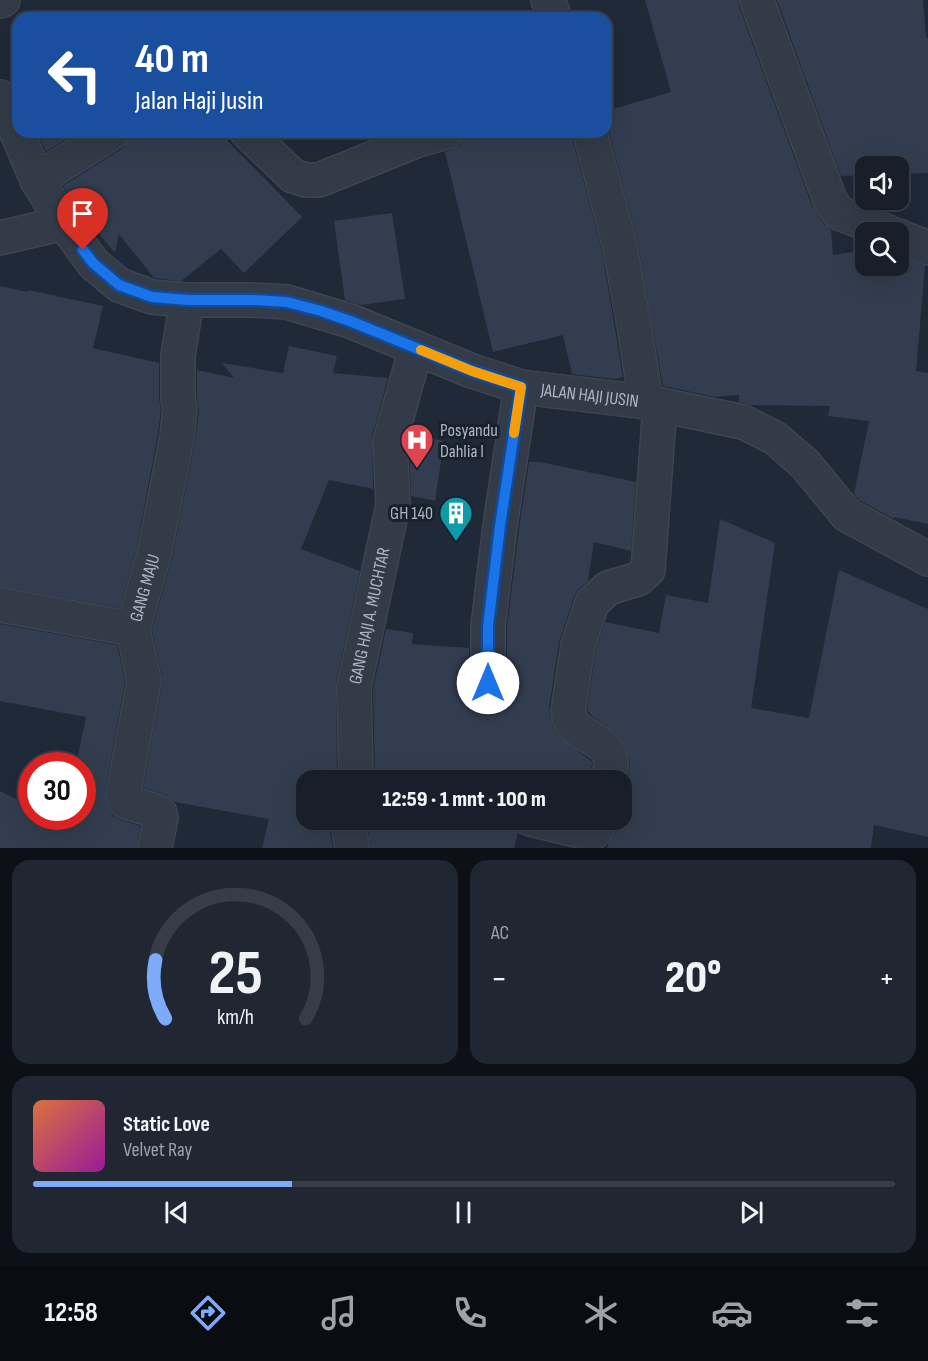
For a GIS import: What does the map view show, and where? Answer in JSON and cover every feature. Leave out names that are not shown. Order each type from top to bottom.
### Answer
[{"type":"street","points":[[757,0],[830,200],[839,213],[862,222]]},
{"type":"street","name":"JALAN HAJI JUSIN","points":[[0,97],[12,121]]},
{"type":"street","name":"JALAN HAJI JUSIN","points":[[19,138],[37,180],[64,224],[93,263],[119,285],[152,297],[287,302],[350,321],[472,371],[521,387],[653,403],[743,422],[775,438],[806,464],[847,515],[928,560]]},
{"type":"street","points":[[37,180],[104,138]]},
{"type":"street","points":[[253,138],[293,176],[306,180],[319,180],[425,138]]},
{"type":"street","points":[[592,138],[620,247],[635,331],[653,403],[648,570],[638,579],[608,588],[592,603],[578,645],[568,711],[569,719],[574,726],[608,752],[611,762],[609,770]]},
{"type":"street","points":[[0,238],[64,224]]},
{"type":"street","points":[[909,241],[928,248]]},
{"type":"street","name":"GANG MAJU","points":[[155,848],[160,813],[126,802],[123,795],[144,681],[133,629],[155,550],[177,436],[180,408],[178,355],[188,300]]},
{"type":"street","name":"GANG HAJI A. MUCHTAR","points":[[361,770],[354,687],[393,505],[390,441],[416,348]]},
{"type":"street","points":[[488,701],[488,626],[521,387]]},
{"type":"street","points":[[0,605],[133,629]]},
{"type":"street","points":[[349,830],[352,848]]},
{"type":"street","points":[[576,830],[594,833],[596,830]]},
{"type":"building","points":[[645,0],[739,0],[747,29],[812,206],[831,230],[833,255],[855,252],[855,276],[909,276],[909,260],[925,266],[916,371],[928,373],[928,524],[894,517],[894,519],[859,500],[854,494],[869,421],[828,416],[830,406],[751,405],[739,402],[739,395],[715,397],[663,386],[638,244],[611,138],[612,109],[671,92]]},
{"type":"building","points":[[777,0],[923,0],[926,38],[928,38],[928,173],[909,174],[909,156],[855,156],[855,175],[841,176]]},
{"type":"building","points":[[40,138],[68,138],[46,152]]},
{"type":"building","points":[[130,138],[225,138],[302,217],[244,273],[221,249],[181,281],[154,278],[119,234],[115,253],[74,204],[63,186],[123,148]]},
{"type":"building","points":[[464,138],[572,138],[602,251],[623,377],[614,379],[572,374],[563,335],[493,352],[445,152],[460,146]]},
{"type":"building","points":[[392,213],[405,299],[361,305],[345,300],[334,221]]},
{"type":"building","points":[[0,286],[103,306],[93,348],[159,363],[161,409],[158,433],[137,546],[120,608],[0,587]]},
{"type":"building","points":[[289,346],[337,356],[333,373],[388,378],[372,436],[373,489],[329,480],[301,549],[360,571],[336,683],[337,770],[296,770],[296,830],[330,830],[333,848],[262,848],[269,819],[175,802],[164,794],[143,788],[162,684],[152,630],[173,554],[195,440],[199,410],[197,370],[234,378],[222,363],[283,373]]},
{"type":"building","points":[[411,434],[444,441],[435,501],[411,496],[409,443]]},
{"type":"building","points":[[529,462],[540,462],[636,482],[631,551],[594,542],[588,581],[574,597],[559,642],[549,708],[550,716],[561,738],[592,762],[591,770],[375,770],[373,689],[386,629],[413,633],[412,644],[469,648],[469,701],[472,710],[478,717],[487,720],[497,717],[504,710],[507,701],[507,627]]},
{"type":"building","points":[[720,519],[775,543],[751,708],[809,718],[839,570],[928,609],[928,837],[874,825],[871,848],[607,848],[616,830],[632,830],[632,770],[629,770],[630,762],[626,747],[618,735],[587,710],[596,649],[605,622],[659,633],[666,595],[708,603]]},
{"type":"building","points":[[0,624],[117,645],[125,681],[105,792],[106,802],[113,816],[140,826],[137,848],[0,848],[0,791],[18,800],[18,830],[96,830],[96,752],[79,752],[86,717],[0,701]]},
{"type":"building","points":[[368,830],[516,830],[518,833],[514,848],[370,848]]},
{"type":"slow traffic","points":[[421,350],[472,371],[521,387],[514,433]]},
{"type":"place","name":"Posyandu Dahlia I","points":[[417,469]]},
{"type":"place","name":"GH 140","points":[[456,542]]},
{"type":"route","points":[[83,250],[93,263],[119,285],[152,297],[287,302],[350,321],[472,371],[521,387],[488,626],[488,683]]}]
